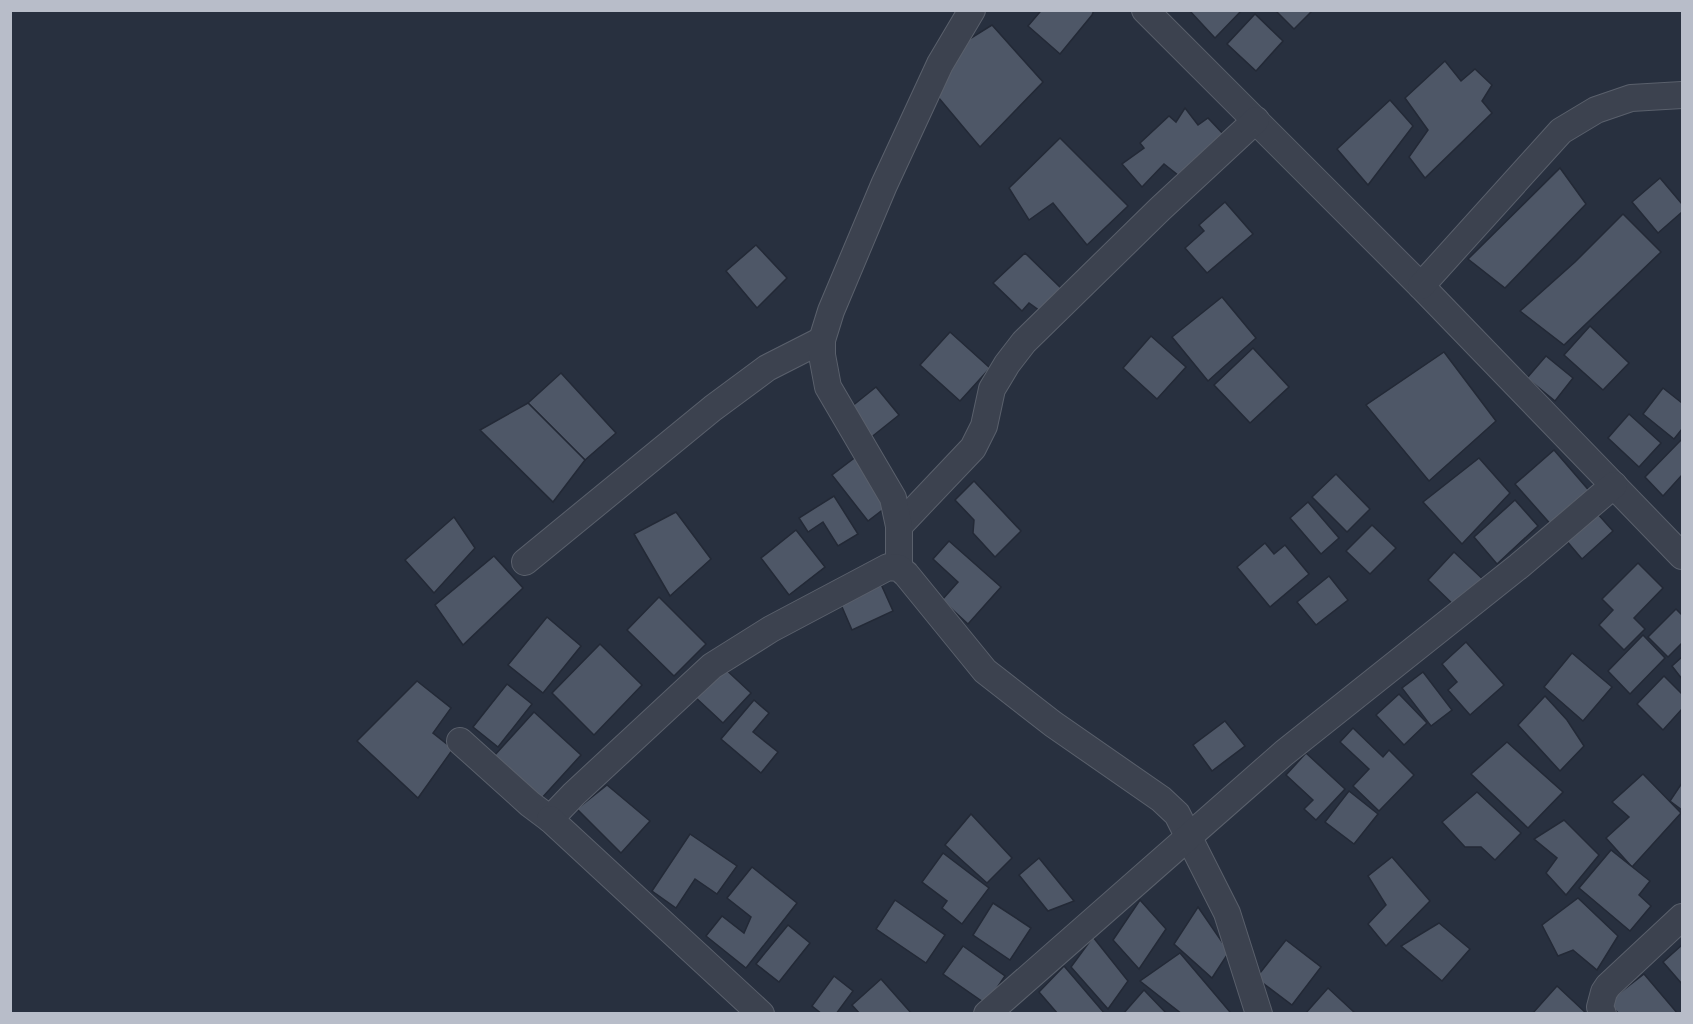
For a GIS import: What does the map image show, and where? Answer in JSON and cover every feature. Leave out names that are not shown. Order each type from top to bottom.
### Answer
[{"type":"street","points":[[899,568],[899,526],[893,498],[828,387],[822,356],[822,340],[831,311],[884,185],[940,64],[972,10]]},
{"type":"street","points":[[1145,10],[1421,286],[1683,556]]},
{"type":"street","points":[[1421,286],[1561,130],[1596,110],[1631,98],[1683,95]]},
{"type":"street","points":[[899,526],[973,448],[984,426],[992,388],[1024,342],[1160,209],[1256,120]]},
{"type":"street","points":[[525,562],[713,408],[767,368],[822,340]]},
{"type":"street","points":[[987,1014],[1284,753],[1518,566],[1614,485]]},
{"type":"street","points":[[550,819],[712,666],[771,629],[860,580],[888,567],[899,568],[985,671],[1053,723],[1161,799],[1177,814],[1227,913],[1259,1014]]},
{"type":"street","points":[[460,741],[550,819],[761,1014]]},
{"type":"street","points":[[1603,1014],[1600,1007],[1608,986],[1683,917]]},
{"type":"building","points":[[1039,10],[1094,10],[1060,54],[1028,26],[1040,12]]},
{"type":"building","points":[[1189,10],[1242,10],[1215,38]]},
{"type":"building","points":[[1275,10],[1311,10],[1312,11],[1294,29]]},
{"type":"building","points":[[1255,14],[1283,41],[1256,71],[1227,44]]},
{"type":"building","points":[[992,25],[1043,82],[980,147],[933,91],[955,48]]},
{"type":"building","points":[[1445,61],[1461,81],[1475,69],[1492,85],[1482,101],[1492,113],[1425,178],[1409,157],[1428,130],[1405,98]]},
{"type":"building","points":[[1390,100],[1413,126],[1368,185],[1337,149]]},
{"type":"building","points":[[1185,108],[1198,125],[1208,118],[1225,136],[1183,179],[1164,164],[1142,187],[1122,164],[1144,148],[1140,143],[1169,116],[1176,122]]},
{"type":"building","points":[[1060,138],[1128,206],[1087,245],[1053,203],[1029,220],[1009,188]]},
{"type":"building","points":[[1560,168],[1586,204],[1505,288],[1468,259]]},
{"type":"building","points":[[1660,178],[1682,204],[1682,212],[1658,233],[1632,202]]},
{"type":"building","points":[[1225,202],[1253,234],[1207,273],[1185,248],[1204,231],[1199,225]]},
{"type":"building","points":[[1623,214],[1661,252],[1564,345],[1520,311],[1575,262]]},
{"type":"building","points":[[756,245],[787,278],[757,308],[726,271]]},
{"type":"building","points":[[1025,253],[1063,290],[1043,313],[1029,303],[1022,311],[993,283]]},
{"type":"building","points":[[1222,297],[1256,338],[1208,381],[1172,337]]},
{"type":"building","points":[[1590,326],[1629,363],[1603,390],[1564,355]]},
{"type":"building","points":[[950,332],[990,368],[960,401],[920,365]]},
{"type":"building","points":[[1151,336],[1186,367],[1157,399],[1123,368]]},
{"type":"building","points":[[1253,348],[1289,387],[1250,423],[1214,385]]},
{"type":"building","points":[[1444,352],[1496,421],[1429,481],[1366,405]]},
{"type":"building","points":[[1546,356],[1573,378],[1555,401],[1527,378]]},
{"type":"building","points":[[561,373],[616,433],[585,460],[528,403]]},
{"type":"building","points":[[876,387],[899,415],[869,439],[846,411]]},
{"type":"building","points":[[1663,388],[1682,403],[1682,429],[1674,439],[1643,414]]},
{"type":"building","points":[[528,403],[585,460],[553,502],[480,430]]},
{"type":"building","points":[[1629,414],[1661,443],[1639,467],[1608,438]]},
{"type":"building","points":[[1682,439],[1682,475],[1663,496],[1645,477]]},
{"type":"building","points":[[1554,450],[1592,494],[1554,528],[1515,484]]},
{"type":"building","points":[[857,456],[893,502],[868,521],[832,475]]},
{"type":"building","points":[[1479,458],[1510,493],[1462,544],[1423,502]]},
{"type":"building","points":[[1336,474],[1370,509],[1347,532],[1312,497]]},
{"type":"building","points":[[974,481],[1021,531],[995,557],[973,533],[974,520],[955,500]]},
{"type":"building","points":[[834,496],[858,534],[838,546],[823,522],[808,532],[799,518]]},
{"type":"building","points":[[1515,500],[1538,526],[1497,564],[1474,537]]},
{"type":"building","points":[[1308,502],[1339,538],[1321,554],[1290,518]]},
{"type":"building","points":[[676,512],[711,559],[670,596],[634,534]]},
{"type":"building","points":[[1596,512],[1613,531],[1582,559],[1565,539]]},
{"type":"building","points":[[454,517],[475,548],[434,593],[405,560]]},
{"type":"building","points":[[1372,525],[1396,548],[1370,574],[1346,551]]},
{"type":"building","points":[[796,530],[825,567],[789,595],[761,558]]},
{"type":"building","points":[[949,541],[1001,587],[968,624],[942,600],[958,582],[933,559]]},
{"type":"building","points":[[1265,543],[1274,554],[1285,545],[1309,574],[1270,607],[1237,567]]},
{"type":"building","points":[[1454,552],[1488,584],[1461,612],[1428,580]]},
{"type":"building","points":[[494,556],[523,588],[463,645],[435,605]]},
{"type":"building","points":[[1638,563],[1663,588],[1634,618],[1645,629],[1624,650],[1599,625],[1613,610],[1602,599]]},
{"type":"building","points":[[1329,576],[1348,600],[1316,625],[1297,602]]},
{"type":"building","points":[[880,582],[893,611],[852,630],[839,600]]},
{"type":"building","points":[[659,597],[706,644],[674,676],[627,630]]},
{"type":"building","points":[[1676,609],[1682,615],[1682,643],[1668,657],[1648,637]]},
{"type":"building","points":[[547,617],[581,646],[543,693],[508,665]]},
{"type":"building","points":[[1643,635],[1665,658],[1630,694],[1608,671]]},
{"type":"building","points":[[1466,642],[1504,685],[1470,715],[1448,690],[1457,682],[1442,664]]},
{"type":"building","points":[[600,644],[642,685],[594,735],[552,693]]},
{"type":"building","points":[[1572,653],[1612,687],[1583,721],[1544,687]]},
{"type":"building","points":[[1682,657],[1682,679],[1672,666]]},
{"type":"building","points":[[722,666],[751,693],[723,723],[694,696]]},
{"type":"building","points":[[1423,672],[1452,710],[1431,726],[1402,688]]},
{"type":"building","points":[[1664,676],[1682,694],[1682,709],[1663,730],[1637,704]]},
{"type":"building","points":[[417,681],[451,708],[433,733],[453,749],[418,798],[357,741]]},
{"type":"building","points":[[507,684],[532,704],[498,747],[473,727]]},
{"type":"building","points":[[1399,694],[1427,723],[1404,745],[1376,715]]},
{"type":"building","points":[[1545,696],[1567,720],[1584,746],[1560,771],[1518,725]]},
{"type":"building","points":[[754,700],[769,713],[753,732],[778,752],[761,773],[721,739]]},
{"type":"building","points":[[534,712],[581,755],[540,800],[494,756]]},
{"type":"building","points":[[1225,721],[1245,746],[1212,771],[1193,745]]},
{"type":"building","points":[[1353,728],[1383,757],[1389,750],[1414,775],[1379,811],[1353,786],[1369,769],[1340,742]]},
{"type":"building","points":[[1507,742],[1563,792],[1528,828],[1471,774]]},
{"type":"building","points":[[1306,753],[1345,789],[1316,820],[1304,809],[1313,800],[1286,775]]},
{"type":"building","points":[[1643,774],[1681,813],[1632,867],[1606,838],[1629,817],[1612,802]]},
{"type":"building","points":[[1682,783],[1682,810],[1670,801]]},
{"type":"building","points":[[607,785],[650,821],[621,853],[577,809]]},
{"type":"building","points":[[1349,791],[1378,814],[1354,844],[1325,822]]},
{"type":"building","points":[[1477,792],[1521,833],[1495,860],[1481,847],[1465,847],[1442,822]]},
{"type":"building","points":[[971,814],[1012,858],[987,883],[945,845]]},
{"type":"building","points":[[1564,820],[1599,855],[1566,895],[1546,873],[1557,858],[1534,839]]},
{"type":"building","points":[[690,834],[737,866],[717,894],[695,879],[676,908],[652,891]]},
{"type":"building","points":[[1611,850],[1650,881],[1639,895],[1651,906],[1630,931],[1579,888]]},
{"type":"building","points":[[943,853],[989,888],[962,924],[942,908],[947,901],[922,882]]},
{"type":"building","points":[[1392,857],[1430,901],[1386,946],[1368,924],[1386,905],[1368,876]]},
{"type":"building","points":[[1039,858],[1074,901],[1048,911],[1019,875]]},
{"type":"building","points":[[752,867],[797,903],[746,968],[706,936],[722,916],[744,933],[751,917],[727,898]]},
{"type":"building","points":[[1578,898],[1618,936],[1597,970],[1573,950],[1558,956],[1542,925]]},
{"type":"building","points":[[895,900],[945,935],[926,963],[876,929]]},
{"type":"building","points":[[1140,900],[1166,929],[1139,969],[1113,940]]},
{"type":"building","points":[[993,903],[1031,928],[1010,960],[973,935]]},
{"type":"building","points":[[1198,907],[1229,952],[1212,978],[1174,944]]},
{"type":"building","points":[[1439,923],[1470,949],[1442,981],[1401,946]]},
{"type":"building","points":[[788,925],[810,943],[779,982],[756,964]]},
{"type":"building","points":[[1093,937],[1128,981],[1108,1009],[1071,967]]},
{"type":"building","points":[[1286,940],[1321,967],[1292,1005],[1256,978]]},
{"type":"building","points":[[1682,945],[1682,984],[1663,962]]},
{"type":"building","points":[[963,946],[1005,976],[986,1004],[943,974]]},
{"type":"building","points":[[1180,953],[1230,1012],[1228,1014],[1182,1014],[1140,981]]},
{"type":"building","points":[[1064,966],[1105,1014],[1058,1014],[1039,992]]},
{"type":"building","points":[[1644,974],[1678,1014],[1619,1014],[1608,1002]]},
{"type":"building","points":[[834,976],[853,991],[836,1014],[822,1014],[812,1006]]},
{"type":"building","points":[[881,979],[912,1014],[860,1014],[852,1005]]},
{"type":"building","points":[[1557,986],[1587,1014],[1532,1014]]},
{"type":"building","points":[[1328,988],[1356,1014],[1305,1014]]},
{"type":"building","points":[[1144,990],[1167,1014],[1123,1014]]}]
